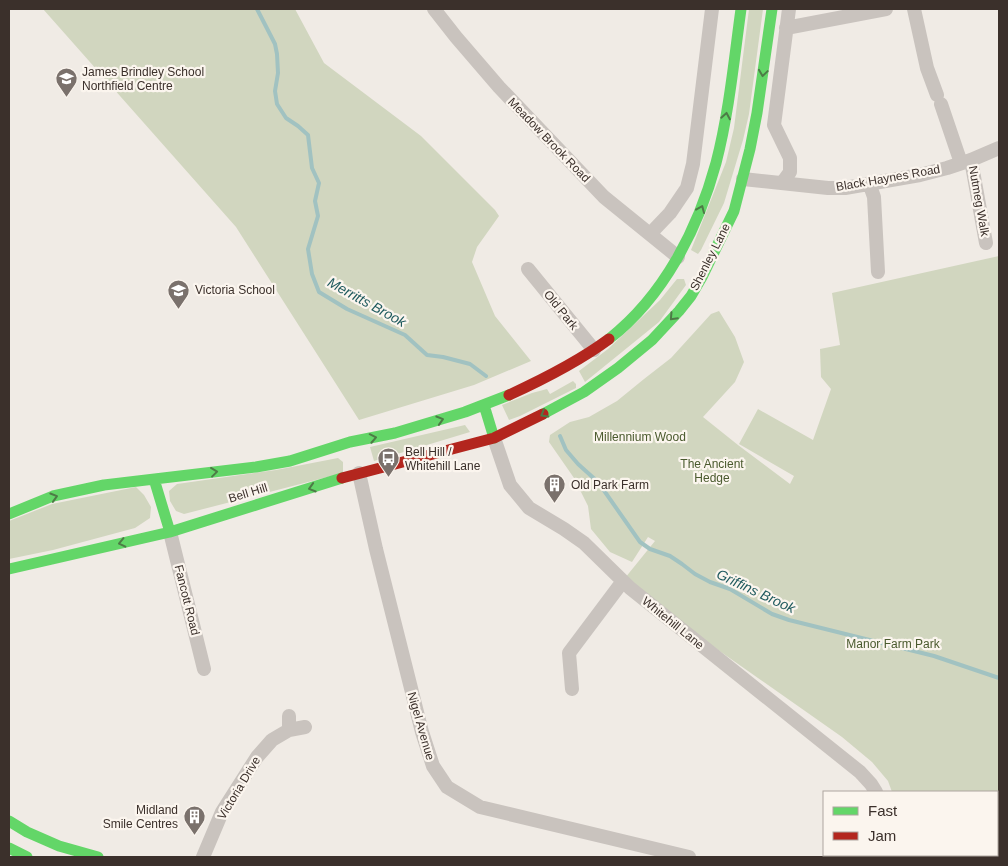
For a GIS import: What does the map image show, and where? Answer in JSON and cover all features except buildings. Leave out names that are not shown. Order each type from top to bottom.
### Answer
[{"type":"main road","points":[[494,438],[484,405],[546,378],[594,350],[620,330],[639,311],[665,278],[685,262],[692,230],[705,199],[723,132],[741,9]]},
{"type":"main road","name":"Shenley Lane","points":[[494,438],[584,392],[618,368],[652,340],[690,296],[702,277],[734,211],[757,113],[772,9]]},
{"type":"main road","points":[[685,262],[702,277]]},
{"type":"main road","name":"Bell Hill","points":[[9,514],[53,496],[104,485],[256,467],[290,461],[395,433],[484,405]]},
{"type":"main road","name":"Bell Hill","points":[[9,569],[170,532],[358,469],[494,438]]},
{"type":"main road","points":[[154,479],[170,532]]},
{"type":"main road","points":[[9,821],[27,832],[59,846],[98,857]]},
{"type":"main road","points":[[9,848],[27,857]]},
{"type":"street","name":"Meadow Brook Road","points":[[434,9],[499,87],[604,197],[685,262]]},
{"type":"street","points":[[650,234],[670,213],[687,188],[693,164],[712,9]]},
{"type":"street","points":[[782,184],[790,172],[790,158],[774,124],[788,9]]},
{"type":"street","points":[[786,28],[886,9]]},
{"type":"street","name":"Nutmeg Walk","points":[[914,9],[927,68],[966,161],[986,243]]},
{"type":"street","name":"Black Haynes Road","points":[[743,179],[782,184],[845,188],[920,174],[966,161],[999,148]]},
{"type":"street","points":[[869,183],[874,197],[878,272]]},
{"type":"street","name":"Old Park","points":[[528,269],[594,350]]},
{"type":"street","name":"Whitehill Lane","points":[[494,438],[510,485],[529,508],[584,543],[630,588],[860,772],[875,791]]},
{"type":"street","name":"Nigel Avenue","points":[[358,469],[422,732],[433,766],[447,787],[480,807],[689,857]]},
{"type":"street","name":"Fancott Road","points":[[170,532],[204,669]]},
{"type":"street","points":[[572,689],[569,653],[623,582]]},
{"type":"street","name":"Victoria Drive","points":[[203,857],[222,812],[257,756],[289,723],[305,727]]},
{"type":"green space","points":[[43,9],[295,9],[324,63],[421,136],[495,210],[499,216],[477,247],[472,262],[495,316],[531,361],[474,385],[359,420],[236,227]]},
{"type":"green space","points":[[749,9],[763,9],[749,114],[724,203],[698,254],[691,250],[726,162],[734,128]]},
{"type":"green space","points":[[999,256],[999,857],[894,857],[998,856],[998,791],[892,791],[888,781],[872,762],[842,737],[630,588],[625,578],[655,541],[648,537],[632,562],[610,552],[591,529],[588,506],[574,478],[549,442],[550,435],[570,422],[589,417],[617,401],[671,358],[711,314],[719,311],[735,337],[744,362],[735,382],[703,417],[790,484],[794,476],[739,444],[758,409],[813,440],[831,389],[821,377],[820,349],[840,345],[832,293]]},
{"type":"green space","points":[[677,279],[684,279],[686,285],[659,322],[585,382],[579,371],[608,349],[660,300]]},
{"type":"green space","points":[[573,381],[576,384],[576,388],[509,420],[502,405],[547,389],[550,394]]},
{"type":"green space","points":[[465,425],[470,432],[374,461],[370,447]]},
{"type":"green space","points":[[338,458],[343,462],[343,473],[184,514],[176,511],[170,501],[169,491],[177,484],[276,470]]},
{"type":"green space","points":[[136,487],[144,495],[151,507],[150,518],[135,528],[53,550],[9,559],[9,521],[52,504]]},
{"type":"waterway","name":"Merritts Brook","points":[[257,9],[275,44],[278,73],[275,91],[277,104],[286,118],[308,135],[312,168],[319,183],[315,201],[318,216],[308,249],[312,274],[319,292],[347,309],[405,335],[427,355],[470,364],[486,376]]},
{"type":"waterway","name":"Griffins Brook","points":[[560,436],[566,450],[598,482],[640,542],[650,549],[670,556],[695,574],[730,589],[772,614],[789,620],[934,656],[999,678]]},
{"type":"traffic: fast","points":[[609,339],[629,322],[662,282],[689,236],[699,212],[721,144],[741,9]]},
{"type":"traffic: fast","points":[[543,414],[584,392],[618,368],[652,340],[691,296],[702,277],[734,211],[757,113],[772,9]]},
{"type":"traffic: fast","points":[[9,514],[53,496],[104,485],[256,467],[290,461],[350,442],[395,433],[465,412],[509,395]]},
{"type":"traffic: fast","points":[[484,405],[494,438]]},
{"type":"traffic: fast","points":[[9,569],[170,532],[342,478]]},
{"type":"traffic: fast","points":[[154,479],[170,532]]},
{"type":"traffic: fast","points":[[9,821],[27,832],[59,846],[98,857]]},
{"type":"traffic: fast","points":[[9,848],[27,857]]},
{"type":"traffic: jam","points":[[509,395],[560,370],[609,339]]},
{"type":"traffic: jam","points":[[342,478],[494,438],[543,414]]},
{"type":"place","name":"James Brindley School Northfield Centre","points":[[66,98]]},
{"type":"place","name":"Victoria School","points":[[179,309]]},
{"type":"place","name":"Bell Hill / Whitehill Lane","points":[[389,478]]},
{"type":"place","name":"Old Park Farm","points":[[555,504]]},
{"type":"place","name":"Midland Smile Centres","points":[[194,836]]},
{"type":"park label","name":"Millennium Wood","points":[[640,437]]},
{"type":"park label","name":"The Ancient Hedge","points":[[712,471]]},
{"type":"park label","name":"Manor Farm Park","points":[[893,644]]}]
